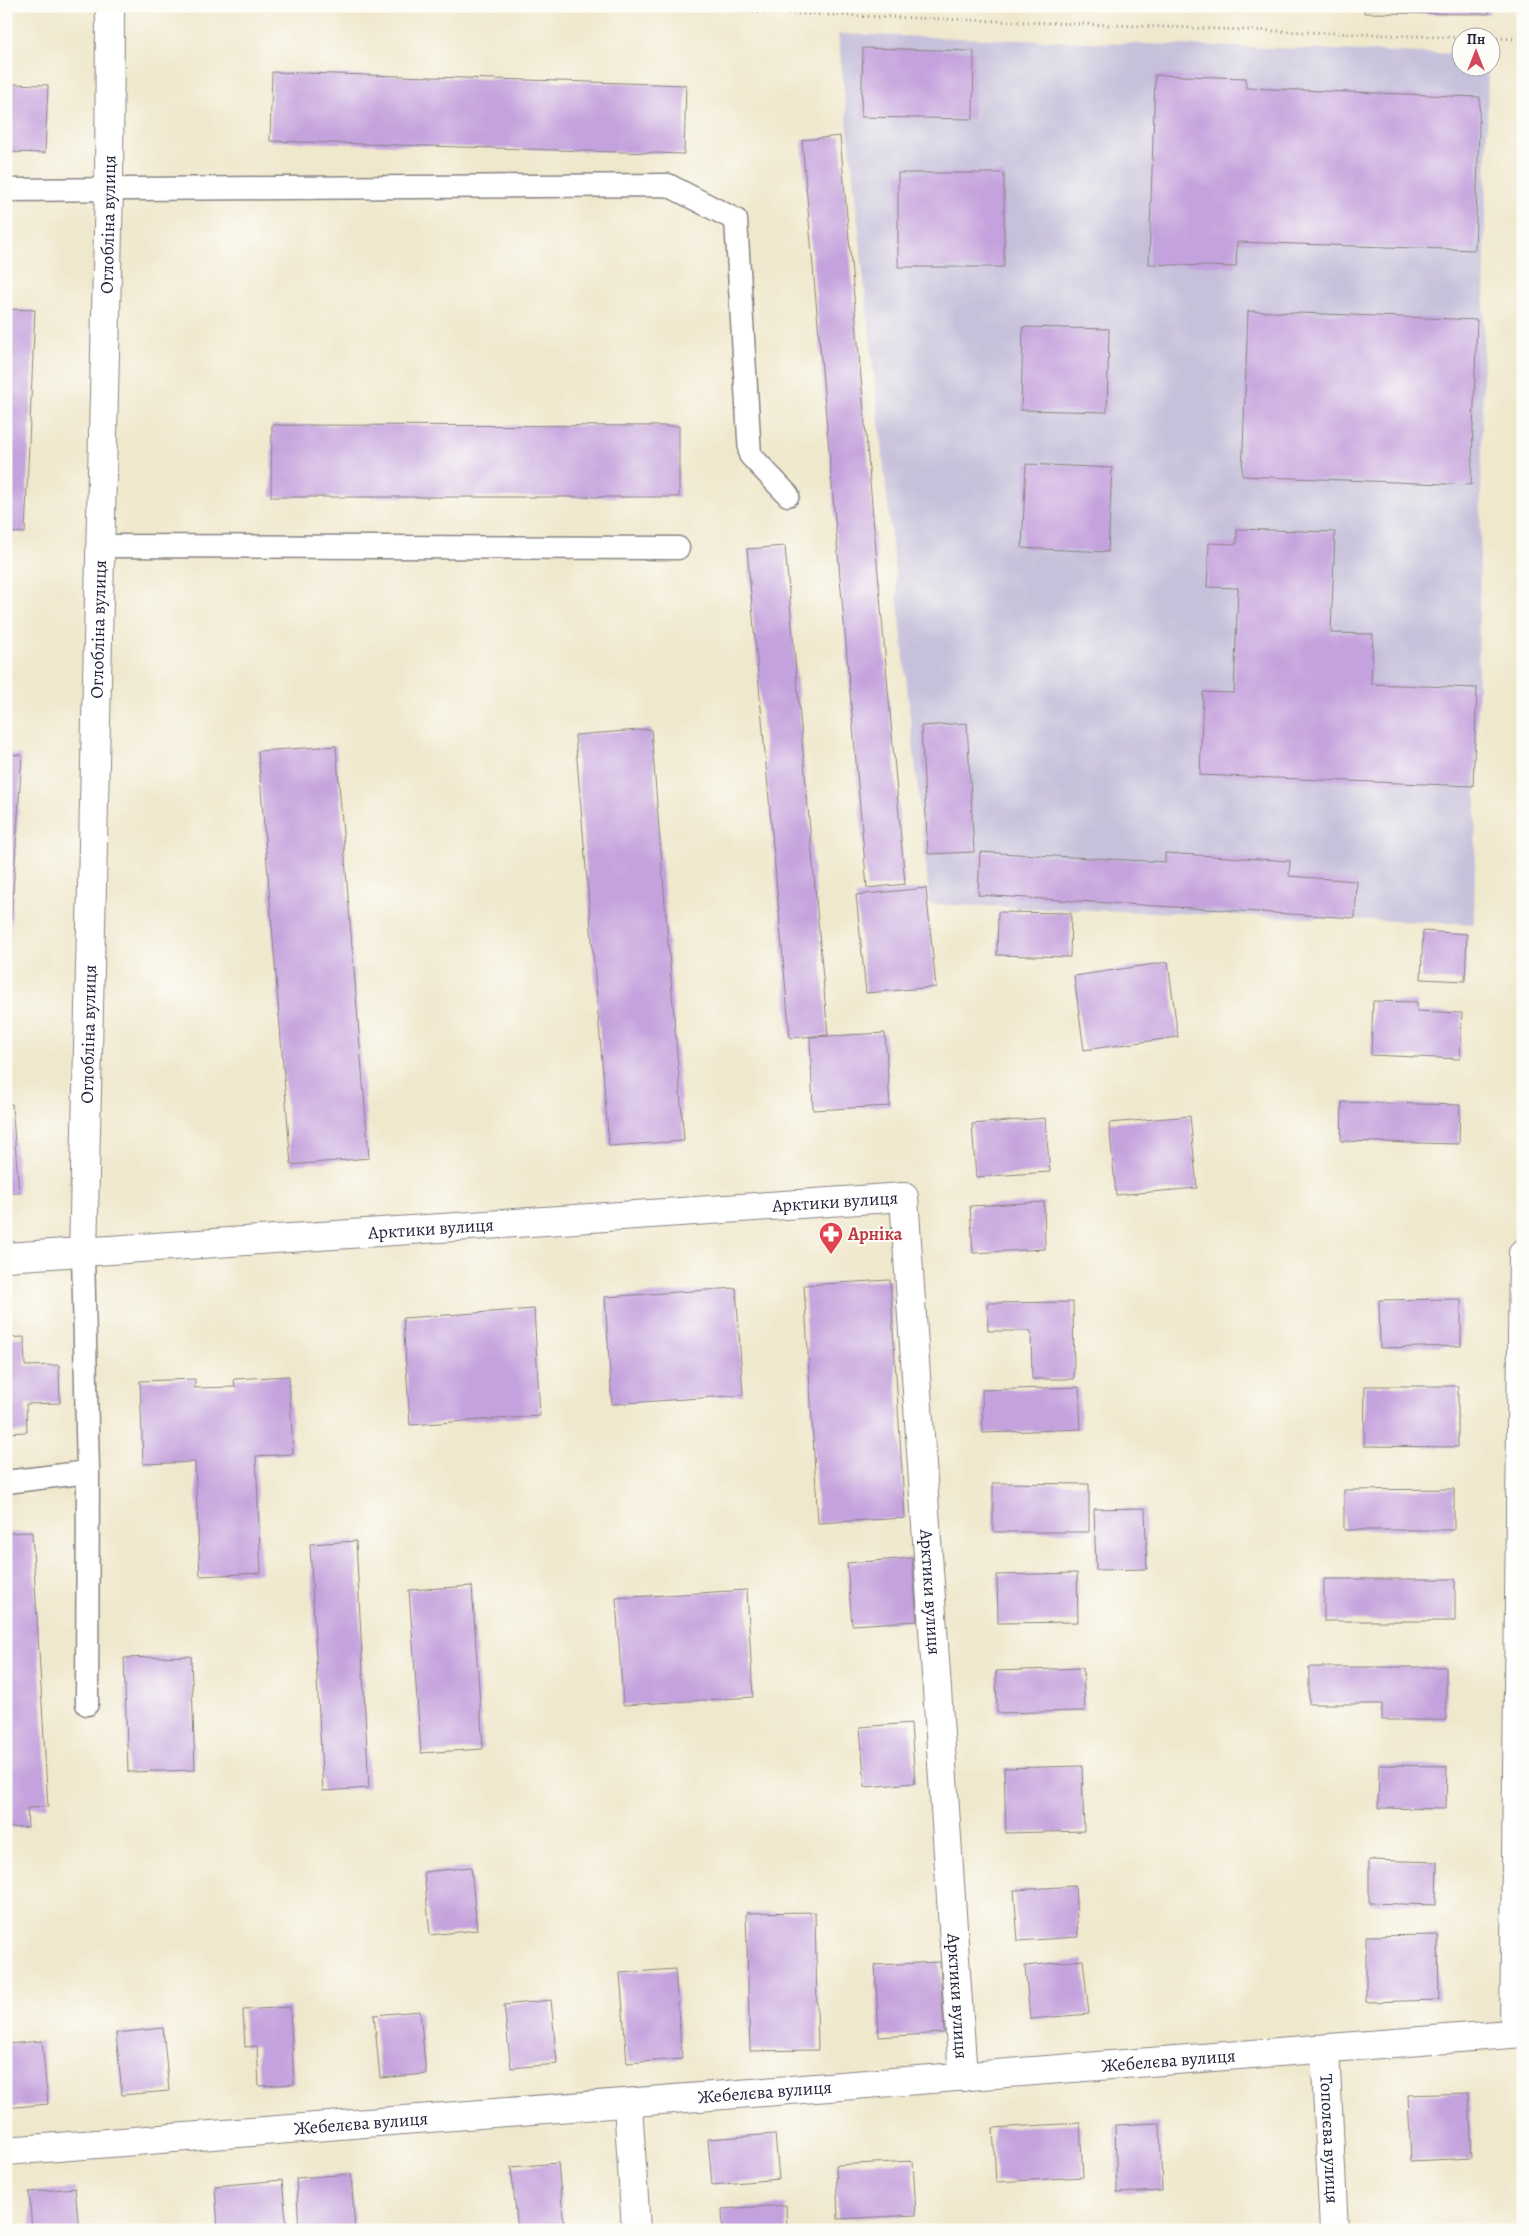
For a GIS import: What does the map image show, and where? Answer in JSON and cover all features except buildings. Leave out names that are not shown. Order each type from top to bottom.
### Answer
[{"type":"street","name":"Оглобліна вулиця","points":[[83,1253],[109,189],[110,6]]},
{"type":"street","name":"Арктики вулиця","points":[[6,1257],[904,1197],[963,2077]]},
{"type":"street","points":[[1518,2033],[1523,1254]]},
{"type":"street","name":"Жебелєва вулиця","points":[[6,2151],[628,2104],[1518,2033]]},
{"type":"street","name":"Тополєва вулиця","points":[[1325,2049],[1334,2230]]},
{"type":"street","points":[[628,2104],[636,2230]]},
{"type":"lane","points":[[6,190],[668,185],[736,220],[750,455],[788,494]]},
{"type":"lane","points":[[101,546],[678,548]]},
{"type":"lane","points":[[83,1253],[88,1472],[87,1704]]},
{"type":"lane","points":[[6,1482],[88,1472]]},
{"type":"path","points":[[678,6],[775,13],[1452,37]]},
{"type":"path","points":[[775,6],[775,13]]},
{"type":"path","points":[[1502,38],[1523,39]]},
{"type":"shaded area","points":[[838,34],[1452,54],[1452,78],[1488,78],[1474,924],[930,904]]},
{"type":"place","name":"Арніка","points":[[831,1255]]}]
